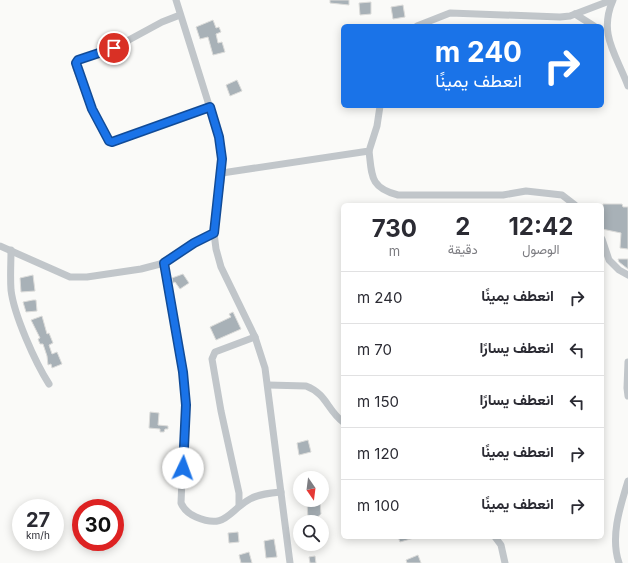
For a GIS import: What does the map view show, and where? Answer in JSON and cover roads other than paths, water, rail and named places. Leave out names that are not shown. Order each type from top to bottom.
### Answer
[{"type":"street","points":[[176,0],[219,137],[222,173],[214,233],[222,267],[256,337],[262,354],[268,385],[280,492],[290,563]]},
{"type":"street","points":[[422,24],[450,13],[552,18],[575,14],[613,0]]},
{"type":"street","points":[[613,0],[608,12],[604,33],[628,86]]},
{"type":"street","points":[[575,14],[591,24]]},
{"type":"street","points":[[180,15],[162,22],[114,48],[78,60],[76,63],[76,68],[92,109],[109,141],[112,142],[210,107]]},
{"type":"street","points":[[380,108],[377,126],[369,151],[372,175],[375,183],[388,193],[398,195],[503,194],[526,191],[562,195],[572,203]]},
{"type":"street","points":[[222,173],[369,151]]},
{"type":"street","points":[[0,246],[70,277],[101,276],[164,263],[194,243],[214,233]]},
{"type":"street","points":[[604,245],[609,260],[619,270],[628,275]]},
{"type":"street","points":[[11,250],[11,290],[16,312],[38,366],[49,384]]},
{"type":"street","points":[[164,263],[183,372],[186,405],[181,503],[187,512],[209,523],[218,522],[229,516],[239,505],[260,495],[280,492]]},
{"type":"street","points":[[239,505],[239,493],[212,359],[215,352],[256,337]]},
{"type":"street","points":[[628,362],[626,388],[628,396]]},
{"type":"street","points":[[268,385],[306,386],[311,388],[322,395],[334,414],[341,420]]},
{"type":"street","points":[[620,563],[616,552],[616,535],[628,481]]},
{"type":"street","points":[[496,539],[501,545],[505,563]]}]
